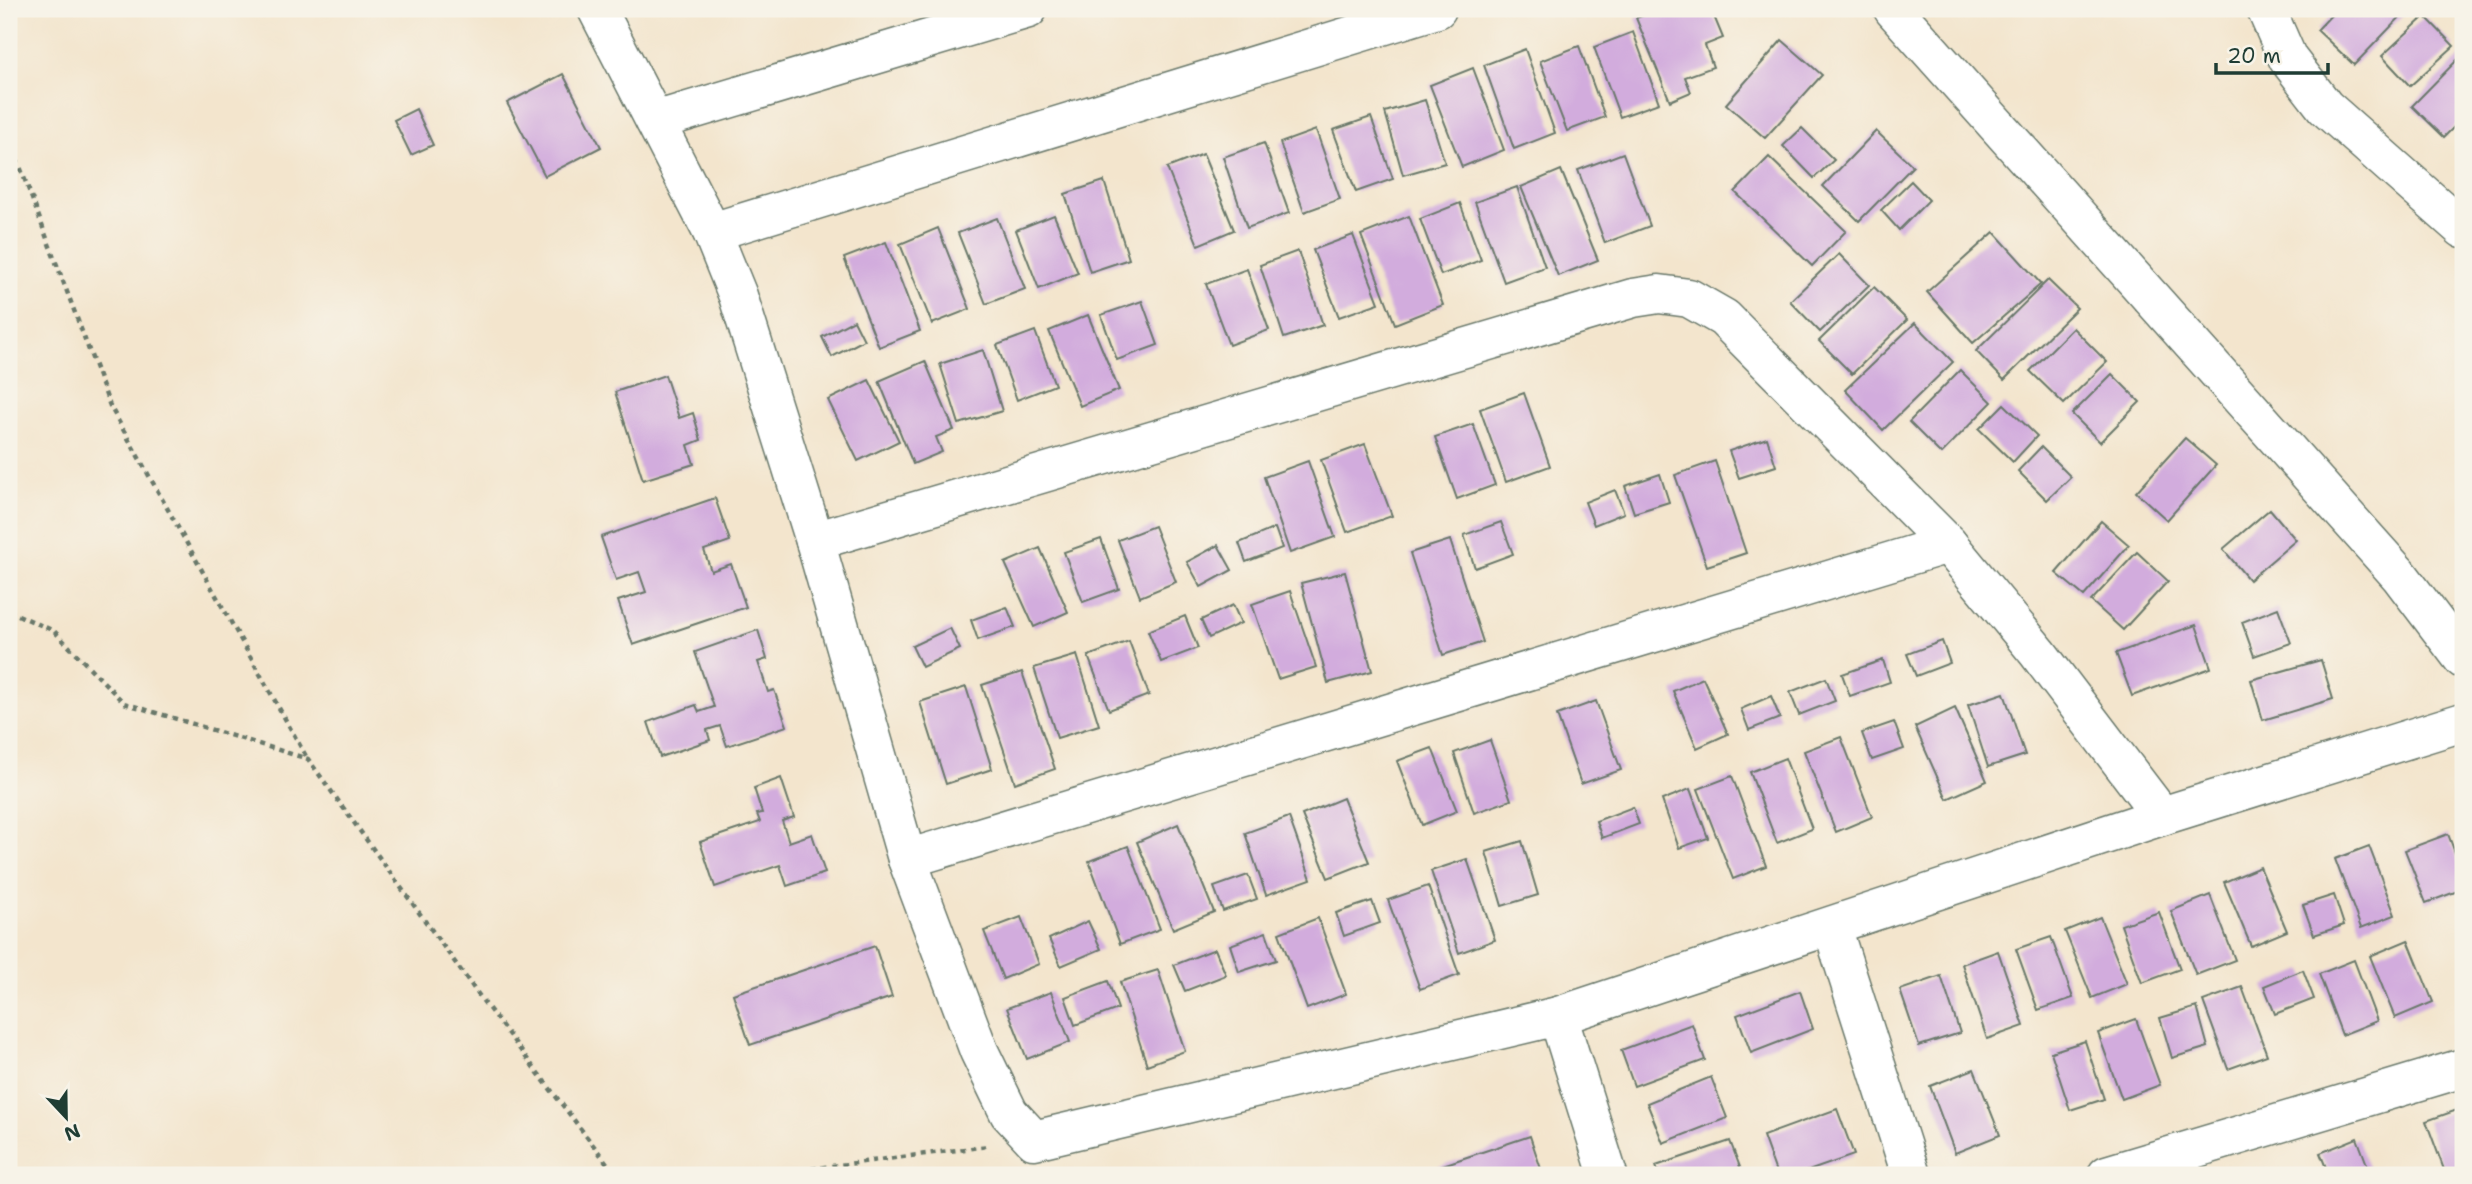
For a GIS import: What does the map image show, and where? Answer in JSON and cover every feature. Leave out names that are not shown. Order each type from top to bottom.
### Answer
[{"type":"street","points":[[597,9],[712,232],[738,296],[815,541],[907,859],[979,1051],[1009,1113],[1034,1140],[1558,1016],[2162,816],[2463,722]]},
{"type":"street","points":[[655,121],[1028,9]]},
{"type":"street","points":[[712,232],[1437,9]]},
{"type":"street","points":[[1893,9],[2400,576],[2463,659]]},
{"type":"street","points":[[2266,9],[2288,59],[2325,107],[2463,229]]},
{"type":"street","points":[[815,541],[1633,298],[1659,294],[1689,298],[1724,317],[1948,544],[2038,653],[2162,816]]},
{"type":"street","points":[[907,859],[1948,544]]},
{"type":"street","points":[[1832,927],[1911,1175]]},
{"type":"street","points":[[1558,1016],[1608,1175]]},
{"type":"street","points":[[2107,1175],[2463,1068]]},
{"type":"path","points":[[9,152],[19,164],[110,406],[308,759],[482,1001],[616,1175]]},
{"type":"path","points":[[9,611],[54,631],[124,703],[308,759]]},
{"type":"path","points":[[762,1175],[1034,1140]]},
{"type":"building","points":[[1659,9],[1711,9],[1723,38],[1705,45],[1713,67],[1685,77],[1691,92],[1670,101],[1636,18]]},
{"type":"building","points":[[2337,9],[2408,9],[2354,65],[2317,30]]},
{"type":"building","points":[[2425,16],[2454,46],[2410,86],[2382,56]]},
{"type":"building","points":[[1633,32],[1659,103],[1620,117],[1594,47]]},
{"type":"building","points":[[1782,40],[1822,75],[1765,138],[1726,104]]},
{"type":"building","points":[[1579,46],[1605,117],[1567,131],[1540,61]]},
{"type":"building","points":[[1525,49],[1555,133],[1514,149],[1484,65]]},
{"type":"building","points":[[2463,54],[2463,118],[2444,137],[2412,106]]},
{"type":"building","points":[[1473,68],[1504,150],[1462,167],[1430,85]]},
{"type":"building","points":[[563,74],[601,147],[545,176],[507,103]]},
{"type":"building","points":[[1425,100],[1445,163],[1403,175],[1385,112]]},
{"type":"building","points":[[416,109],[433,145],[411,155],[394,120]]},
{"type":"building","points":[[1371,117],[1393,179],[1356,192],[1333,130]]},
{"type":"building","points":[[1802,128],[1834,160],[1814,178],[1783,146]]},
{"type":"building","points":[[1316,130],[1340,199],[1304,212],[1280,143]]},
{"type":"building","points":[[1876,131],[1913,166],[1859,221],[1823,186]]},
{"type":"building","points":[[1264,143],[1289,213],[1247,228],[1223,157]]},
{"type":"building","points":[[1623,153],[1650,226],[1605,243],[1578,170]]},
{"type":"building","points":[[1203,154],[1234,230],[1198,245],[1167,168]]},
{"type":"building","points":[[1769,157],[1846,231],[1812,266],[1735,192]]},
{"type":"building","points":[[1561,170],[1598,260],[1558,276],[1521,187]]},
{"type":"building","points":[[1104,181],[1129,259],[1090,272],[1065,194]]},
{"type":"building","points":[[1911,181],[1929,200],[1899,230],[1881,210]]},
{"type":"building","points":[[1517,187],[1545,267],[1504,282],[1475,202]]},
{"type":"building","points":[[1460,203],[1481,260],[1441,275],[1420,219]]},
{"type":"building","points":[[1054,215],[1078,273],[1039,289],[1016,230]]},
{"type":"building","points":[[1409,216],[1443,305],[1395,324],[1361,235]]},
{"type":"building","points":[[997,218],[1025,289],[986,304],[958,233]]},
{"type":"building","points":[[938,228],[970,309],[932,324],[900,244]]},
{"type":"building","points":[[1994,232],[2041,284],[1973,343],[1927,292]]},
{"type":"building","points":[[1353,235],[1379,303],[1339,317],[1313,250]]},
{"type":"building","points":[[886,242],[920,331],[879,347],[844,258]]},
{"type":"building","points":[[1298,251],[1323,325],[1284,338],[1260,265]]},
{"type":"building","points":[[1839,254],[1869,285],[1820,332],[1790,301]]},
{"type":"building","points":[[1247,269],[1269,330],[1229,345],[1206,284]]},
{"type":"building","points":[[2048,280],[2077,308],[2004,380],[1976,351]]},
{"type":"building","points":[[1874,287],[1907,320],[1852,374],[1819,341]]},
{"type":"building","points":[[1142,301],[1158,345],[1117,360],[1101,315]]},
{"type":"building","points":[[1088,315],[1119,390],[1080,406],[1049,331]]},
{"type":"building","points":[[854,320],[864,340],[832,357],[822,337]]},
{"type":"building","points":[[1915,323],[1953,362],[1883,430],[1845,390]]},
{"type":"building","points":[[2073,328],[2107,362],[2064,404],[2030,371]]},
{"type":"building","points":[[1035,331],[1055,385],[1017,400],[997,345]]},
{"type":"building","points":[[983,350],[1002,411],[959,424],[940,364]]},
{"type":"building","points":[[925,361],[954,430],[936,437],[942,452],[913,464],[879,381]]},
{"type":"building","points":[[1960,370],[1992,402],[1941,454],[1909,422]]},
{"type":"building","points":[[2112,374],[2140,402],[2100,442],[2072,414]]},
{"type":"building","points":[[665,375],[679,418],[693,413],[701,440],[688,445],[694,464],[643,480],[615,392]]},
{"type":"building","points":[[869,380],[899,441],[858,461],[828,400]]},
{"type":"building","points":[[1524,393],[1550,466],[1506,482],[1480,409]]},
{"type":"building","points":[[2004,404],[2037,436],[2013,462],[1979,429]]},
{"type":"building","points":[[1473,424],[1495,485],[1457,499],[1435,437]]},
{"type":"building","points":[[1767,438],[1776,466],[1739,478],[1729,451]]},
{"type":"building","points":[[2185,438],[2216,465],[2167,520],[2136,492]]},
{"type":"building","points":[[1365,444],[1392,516],[1347,532],[1321,460]]},
{"type":"building","points":[[2041,447],[2071,477],[2047,500],[2018,471]]},
{"type":"building","points":[[1308,461],[1335,537],[1290,553],[1264,477]]},
{"type":"building","points":[[1715,461],[1746,553],[1707,566],[1675,475]]},
{"type":"building","points":[[1660,474],[1669,502],[1634,513],[1625,486]]},
{"type":"building","points":[[1615,490],[1624,513],[1594,525],[1585,502]]},
{"type":"building","points":[[715,498],[730,541],[704,550],[711,571],[731,564],[746,607],[633,645],[618,601],[646,592],[639,572],[616,580],[601,537]]},
{"type":"building","points":[[2270,509],[2296,540],[2249,580],[2223,549]]},
{"type":"building","points":[[2101,521],[2129,545],[2084,596],[2056,573]]},
{"type":"building","points":[[1501,522],[1513,554],[1475,568],[1464,535]]},
{"type":"building","points":[[1154,526],[1176,582],[1140,597],[1118,540]]},
{"type":"building","points":[[1275,528],[1282,548],[1246,562],[1239,543]]},
{"type":"building","points":[[1101,539],[1119,589],[1083,602],[1064,552]]},
{"type":"building","points":[[1450,540],[1483,642],[1443,655],[1410,553]]},
{"type":"building","points":[[1218,545],[1232,570],[1201,587],[1187,562]]},
{"type":"building","points":[[1040,548],[1068,612],[1034,627],[1005,563]]},
{"type":"building","points":[[2137,552],[2168,581],[2123,630],[2091,601]]},
{"type":"building","points":[[1345,572],[1372,671],[1328,683],[1301,583]]},
{"type":"building","points":[[1290,591],[1316,667],[1278,679],[1252,604]]},
{"type":"building","points":[[1233,605],[1241,623],[1209,638],[1201,620]]},
{"type":"building","points":[[1007,607],[1015,627],[978,640],[971,620]]},
{"type":"building","points":[[2278,608],[2291,643],[2254,656],[2242,622]]},
{"type":"building","points":[[1185,616],[1198,648],[1161,662],[1148,631]]},
{"type":"building","points":[[2196,625],[2211,668],[2132,696],[2116,653]]},
{"type":"building","points":[[950,628],[960,649],[922,667],[912,646]]},
{"type":"building","points":[[758,630],[767,659],[758,662],[768,692],[774,690],[787,726],[727,746],[720,726],[707,730],[710,740],[660,757],[648,722],[696,705],[699,712],[714,707],[695,652]]},
{"type":"building","points":[[1129,641],[1149,695],[1109,710],[1088,656]]},
{"type":"building","points":[[1942,641],[1950,663],[1916,676],[1907,654]]},
{"type":"building","points":[[1077,655],[1099,725],[1057,738],[1034,668]]},
{"type":"building","points":[[1883,660],[1890,682],[1850,696],[1842,674]]},
{"type":"building","points":[[2321,660],[2333,699],[2263,720],[2251,680]]},
{"type":"building","points":[[1022,672],[1055,769],[1015,783],[982,685]]},
{"type":"building","points":[[1703,678],[1728,734],[1697,748],[1673,691]]},
{"type":"building","points":[[1826,678],[1835,701],[1799,715],[1790,692]]},
{"type":"building","points":[[966,687],[992,769],[946,784],[920,702]]},
{"type":"building","points":[[2004,693],[2025,755],[1988,767],[1968,705]]},
{"type":"building","points":[[1771,696],[1780,718],[1749,730],[1741,709]]},
{"type":"building","points":[[1596,701],[1621,770],[1581,784],[1557,715]]},
{"type":"building","points":[[1955,708],[1987,781],[1947,799],[1915,727]]},
{"type":"building","points":[[1894,722],[1904,749],[1872,760],[1862,733]]},
{"type":"building","points":[[1841,737],[1872,817],[1836,832],[1804,751]]},
{"type":"building","points":[[1490,740],[1511,800],[1474,813],[1454,753]]},
{"type":"building","points":[[1432,748],[1457,811],[1422,825],[1397,761]]},
{"type":"building","points":[[1785,758],[1812,829],[1777,843],[1750,772]]},
{"type":"building","points":[[1732,776],[1766,866],[1733,879],[1698,789]]},
{"type":"building","points":[[781,778],[794,817],[782,821],[789,842],[812,834],[825,873],[787,886],[780,865],[715,887],[700,842],[760,822],[757,814],[762,813],[754,788]]},
{"type":"building","points":[[1690,789],[1708,838],[1679,848],[1662,800]]},
{"type":"building","points":[[1343,798],[1369,862],[1328,878],[1302,815]]},
{"type":"building","points":[[1633,807],[1639,824],[1602,838],[1596,821]]},
{"type":"building","points":[[1289,817],[1311,879],[1266,895],[1245,833]]},
{"type":"building","points":[[1178,824],[1214,912],[1173,929],[1137,842]]},
{"type":"building","points":[[2448,834],[2463,874],[2463,889],[2426,903],[2405,850]]},
{"type":"building","points":[[1522,841],[1538,895],[1502,906],[1486,852]]},
{"type":"building","points":[[1128,846],[1160,929],[1120,944],[1089,861]]},
{"type":"building","points":[[2369,846],[2395,915],[2361,928],[2335,859]]},
{"type":"building","points":[[1467,859],[1495,940],[1459,953],[1431,871]]},
{"type":"building","points":[[2260,867],[2287,931],[2251,946],[2224,882]]},
{"type":"building","points":[[1248,875],[1257,899],[1223,911],[1214,887]]},
{"type":"building","points":[[1428,886],[1459,975],[1420,989],[1388,900]]},
{"type":"building","points":[[2210,895],[2235,960],[2196,975],[2171,911]]},
{"type":"building","points":[[2334,895],[2344,925],[2314,935],[2303,905]]},
{"type":"building","points":[[1372,901],[1380,923],[1344,936],[1336,913]]},
{"type":"building","points":[[2159,912],[2180,969],[2142,983],[2121,925]]},
{"type":"building","points":[[1021,917],[1039,964],[1003,979],[984,931]]},
{"type":"building","points":[[2100,917],[2127,984],[2092,998],[2065,931]]},
{"type":"building","points":[[1318,918],[1346,994],[1307,1009],[1279,933]]},
{"type":"building","points":[[1088,921],[1101,949],[1061,966],[1049,939]]},
{"type":"building","points":[[1266,932],[1276,960],[1239,972],[1230,945]]},
{"type":"building","points":[[2051,937],[2073,998],[2038,1010],[2016,949]]},
{"type":"building","points":[[2408,940],[2433,1002],[2395,1018],[2370,956]]},
{"type":"building","points":[[875,946],[892,997],[750,1045],[733,994]]},
{"type":"building","points":[[1215,949],[1226,975],[1185,991],[1174,965]]},
{"type":"building","points":[[1998,951],[2024,1026],[1987,1039],[1962,964]]},
{"type":"building","points":[[2354,960],[2377,1021],[2342,1035],[2319,974]]},
{"type":"building","points":[[1158,970],[1185,1051],[1147,1065],[1120,982]]},
{"type":"building","points":[[2303,970],[2314,999],[2275,1014],[2264,986]]},
{"type":"building","points":[[1941,976],[1960,1033],[1919,1046],[1900,990]]},
{"type":"building","points":[[1108,981],[1118,1009],[1075,1025],[1065,997]]},
{"type":"building","points":[[2242,987],[2267,1055],[2228,1069],[2203,1001]]},
{"type":"building","points":[[1800,991],[1813,1029],[1751,1053],[1737,1015]]},
{"type":"building","points":[[1051,992],[1070,1042],[1027,1059],[1007,1008]]},
{"type":"building","points":[[2197,1007],[2208,1047],[2172,1058],[2160,1018]]},
{"type":"building","points":[[2136,1019],[2160,1085],[2122,1099],[2098,1033]]},
{"type":"building","points":[[1692,1024],[1705,1060],[1634,1086],[1621,1050]]},
{"type":"building","points":[[2085,1041],[2104,1099],[2070,1110],[2051,1052]]},
{"type":"building","points":[[1974,1069],[2000,1135],[1955,1153],[1930,1086]]},
{"type":"building","points":[[1711,1077],[1727,1118],[1663,1143],[1647,1103]]},
{"type":"building","points":[[1837,1109],[1854,1155],[1797,1175],[1777,1175],[1763,1136]]},
{"type":"building","points":[[2460,1109],[2463,1118],[2463,1175],[2446,1175],[2426,1121]]},
{"type":"building","points":[[1530,1136],[1543,1175],[1423,1175],[1422,1172]]},
{"type":"building","points":[[2357,1138],[2371,1175],[2329,1175],[2320,1153]]},
{"type":"building","points":[[1730,1141],[1743,1175],[1659,1175],[1656,1166]]}]
